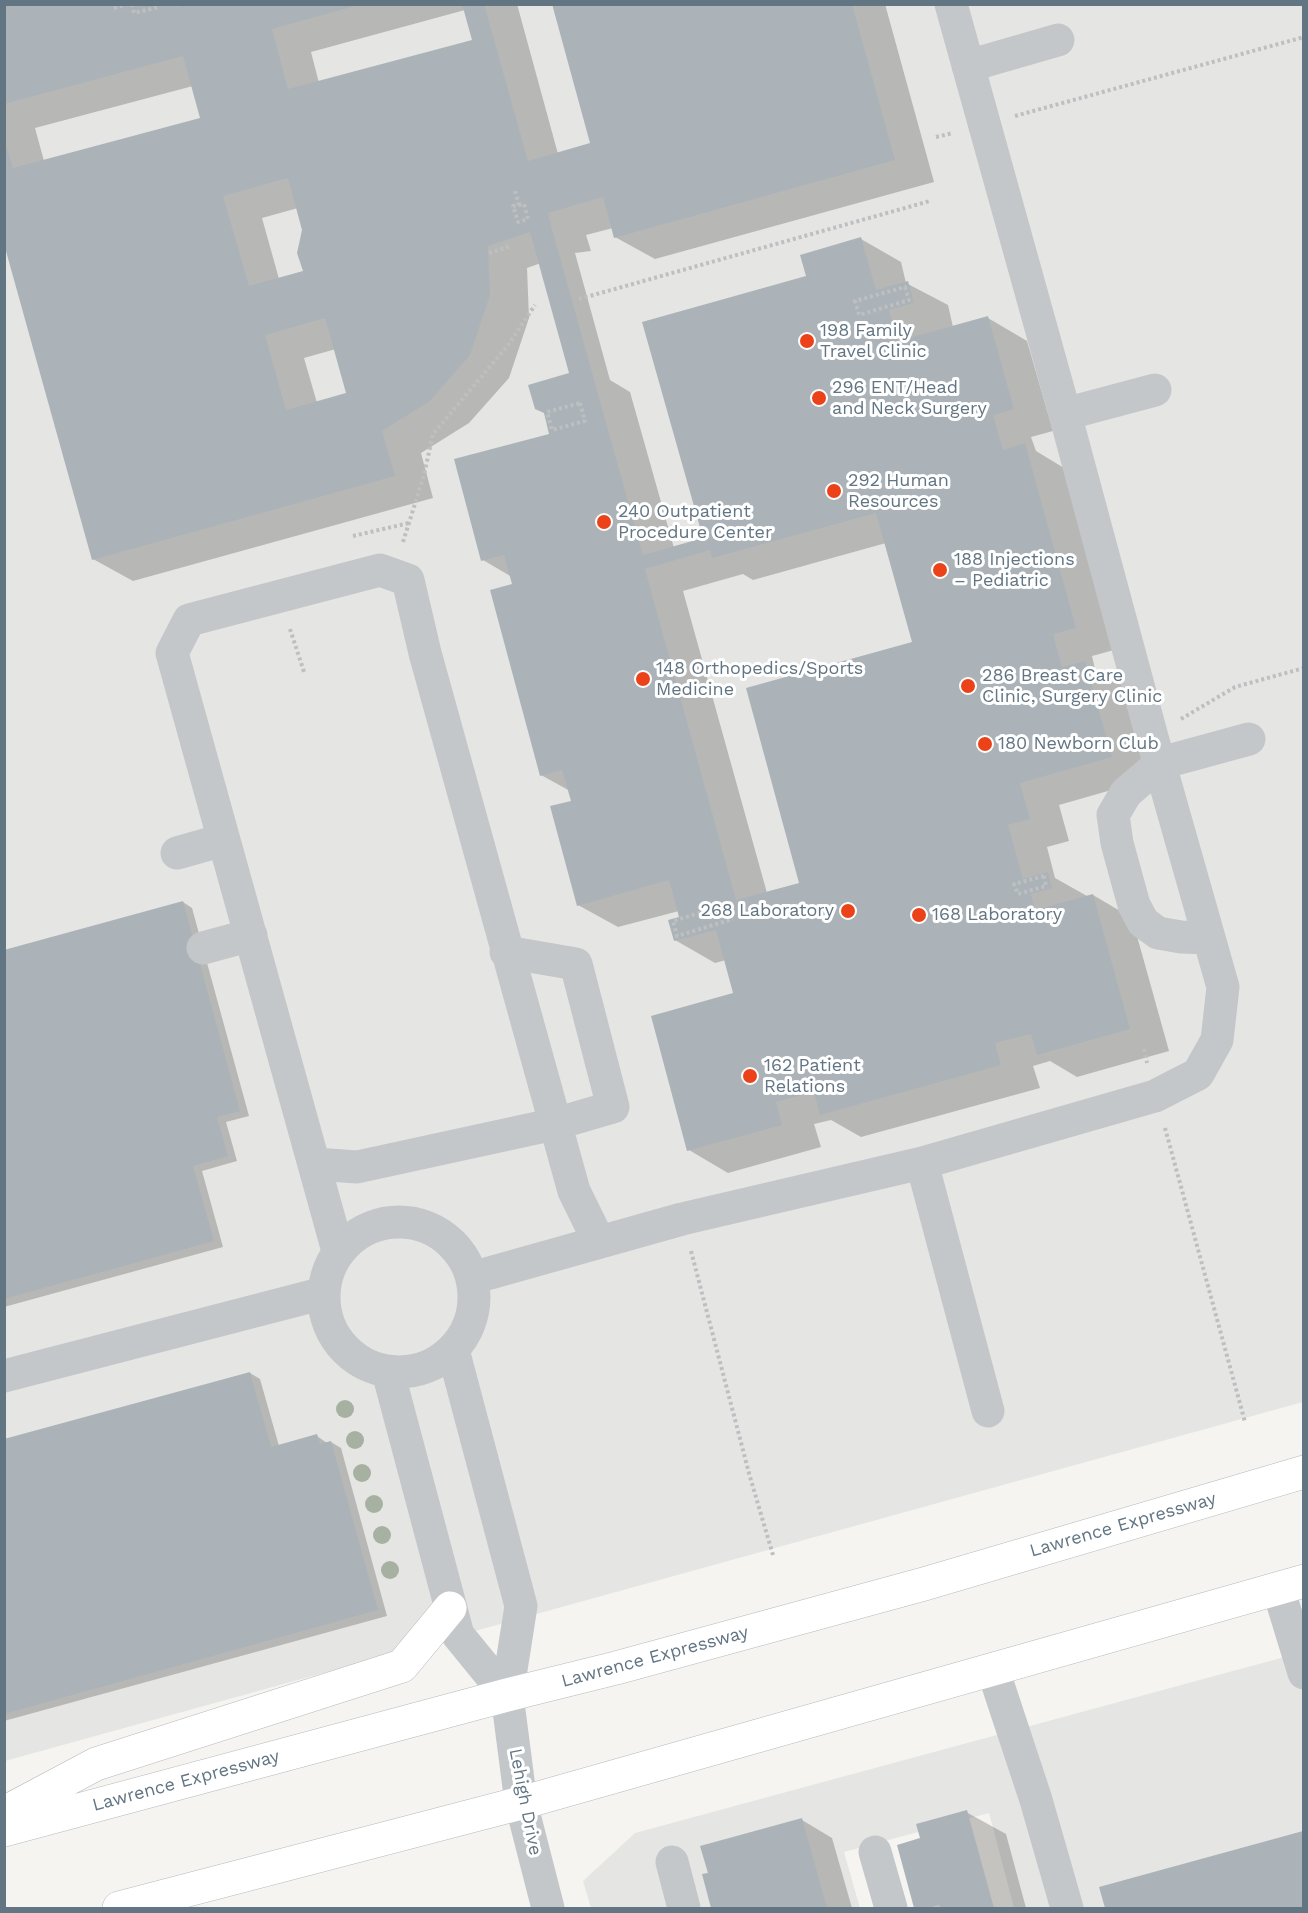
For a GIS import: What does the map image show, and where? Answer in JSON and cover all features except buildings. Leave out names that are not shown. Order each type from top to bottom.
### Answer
[{"type":"highway","name":"Lawrence Expressway","points":[[4,1830],[924,1584],[1304,1472]]},
{"type":"highway","points":[[119,1908],[521,1803],[1291,1584]]},
{"type":"highway","points":[[4,1813],[96,1764],[402,1666],[450,1608]]},
{"type":"street","points":[[472,1278],[682,1219],[922,1163],[1155,1096],[1198,1074],[1217,1040],[1223,987],[951,4]]},
{"type":"street","points":[[968,66],[1058,40]]},
{"type":"street","points":[[1065,414],[1155,390]]},
{"type":"street","points":[[338,1251],[172,653],[189,620],[380,570],[408,579],[425,653],[506,952],[574,1191],[598,1242]]},
{"type":"street","points":[[1209,938],[1158,933],[1143,922],[1134,905],[1117,843],[1113,815],[1156,750],[1249,740]]},
{"type":"street","points":[[177,853],[223,840]]},
{"type":"street","points":[[203,948],[251,935]]},
{"type":"street","points":[[315,1164],[357,1167],[555,1124],[613,1107],[576,964],[506,952]]},
{"type":"street","points":[[922,1163],[988,1411]]},
{"type":"street","points":[[389,1222],[409,1222],[429,1228],[446,1238],[460,1253],[472,1278],[473,1313],[465,1333],[453,1350],[434,1364],[411,1372],[388,1372],[365,1364],[346,1350],[332,1332],[325,1310],[324,1293],[329,1268],[338,1251],[369,1227],[389,1222]]},
{"type":"street","points":[[4,1376],[324,1293]]},
{"type":"street","name":"Lehigh Drive","points":[[453,1350],[521,1606],[507,1695],[521,1803],[548,1908]]},
{"type":"street","points":[[388,1372],[458,1635],[507,1695]]},
{"type":"street","points":[[1291,1584],[1304,1673]]},
{"type":"street","points":[[993,1670],[1036,1800],[1067,1908]]},
{"type":"street","points":[[875,1852],[891,1908]]},
{"type":"street","points":[[672,1862],[684,1908]]},
{"type":"path","points":[[114,8],[130,4],[134,13],[159,7],[159,4]]},
{"type":"path","points":[[936,137],[1304,37]]},
{"type":"path","points":[[515,191],[519,205]]},
{"type":"path","points":[[579,299],[930,201]]},
{"type":"path","points":[[524,204],[528,219],[518,222],[513,206],[519,205],[524,204]]},
{"type":"path","points":[[489,253],[512,246]]},
{"type":"path","points":[[905,287],[909,300],[859,315],[855,301],[905,287]]},
{"type":"path","points":[[393,574],[424,475],[433,434],[509,344],[535,305]]},
{"type":"path","points":[[580,403],[585,421],[552,430],[547,412],[580,403]]},
{"type":"path","points":[[353,536],[409,523]]},
{"type":"path","points":[[1156,750],[1235,687],[1304,668]]},
{"type":"path","points":[[1044,876],[1046,886],[1018,894],[1014,884],[1044,876]]},
{"type":"path","points":[[729,904],[674,921],[677,936],[733,919]]},
{"type":"path","points":[[1144,1049],[1245,1422]]},
{"type":"path","points":[[682,1219],[750,1477],[773,1555]]},
{"type":"shaded area","points":[[5,5],[1303,5],[1303,1402],[5,1761]]},
{"type":"shaded area","points":[[1303,1652],[1303,1908],[1014,1908],[989,1813],[844,1852],[860,1908],[591,1908],[583,1881],[635,1833]]},
{"type":"place","name":"198 Family Travel Clinic","points":[[807,341]]},
{"type":"place","name":"296 ENT/Head and Neck Surgery","points":[[819,398]]},
{"type":"place","name":"292 Human Resources","points":[[834,491]]},
{"type":"place","name":"240 Outpatient Procedure Center","points":[[604,522]]},
{"type":"place","name":"188 Injections – Pediatric","points":[[940,570]]},
{"type":"place","name":"148 Orthopedics/Sports Medicine","points":[[643,679]]},
{"type":"place","name":"286 Breast Care Clinic, Surgery Clinic","points":[[968,686]]},
{"type":"place","name":"180 Newborn Club","points":[[985,744]]},
{"type":"place","name":"268 Laboratory","points":[[848,911]]},
{"type":"place","name":"168 Laboratory","points":[[919,915]]},
{"type":"place","name":"162 Patient Relations","points":[[750,1076]]}]
